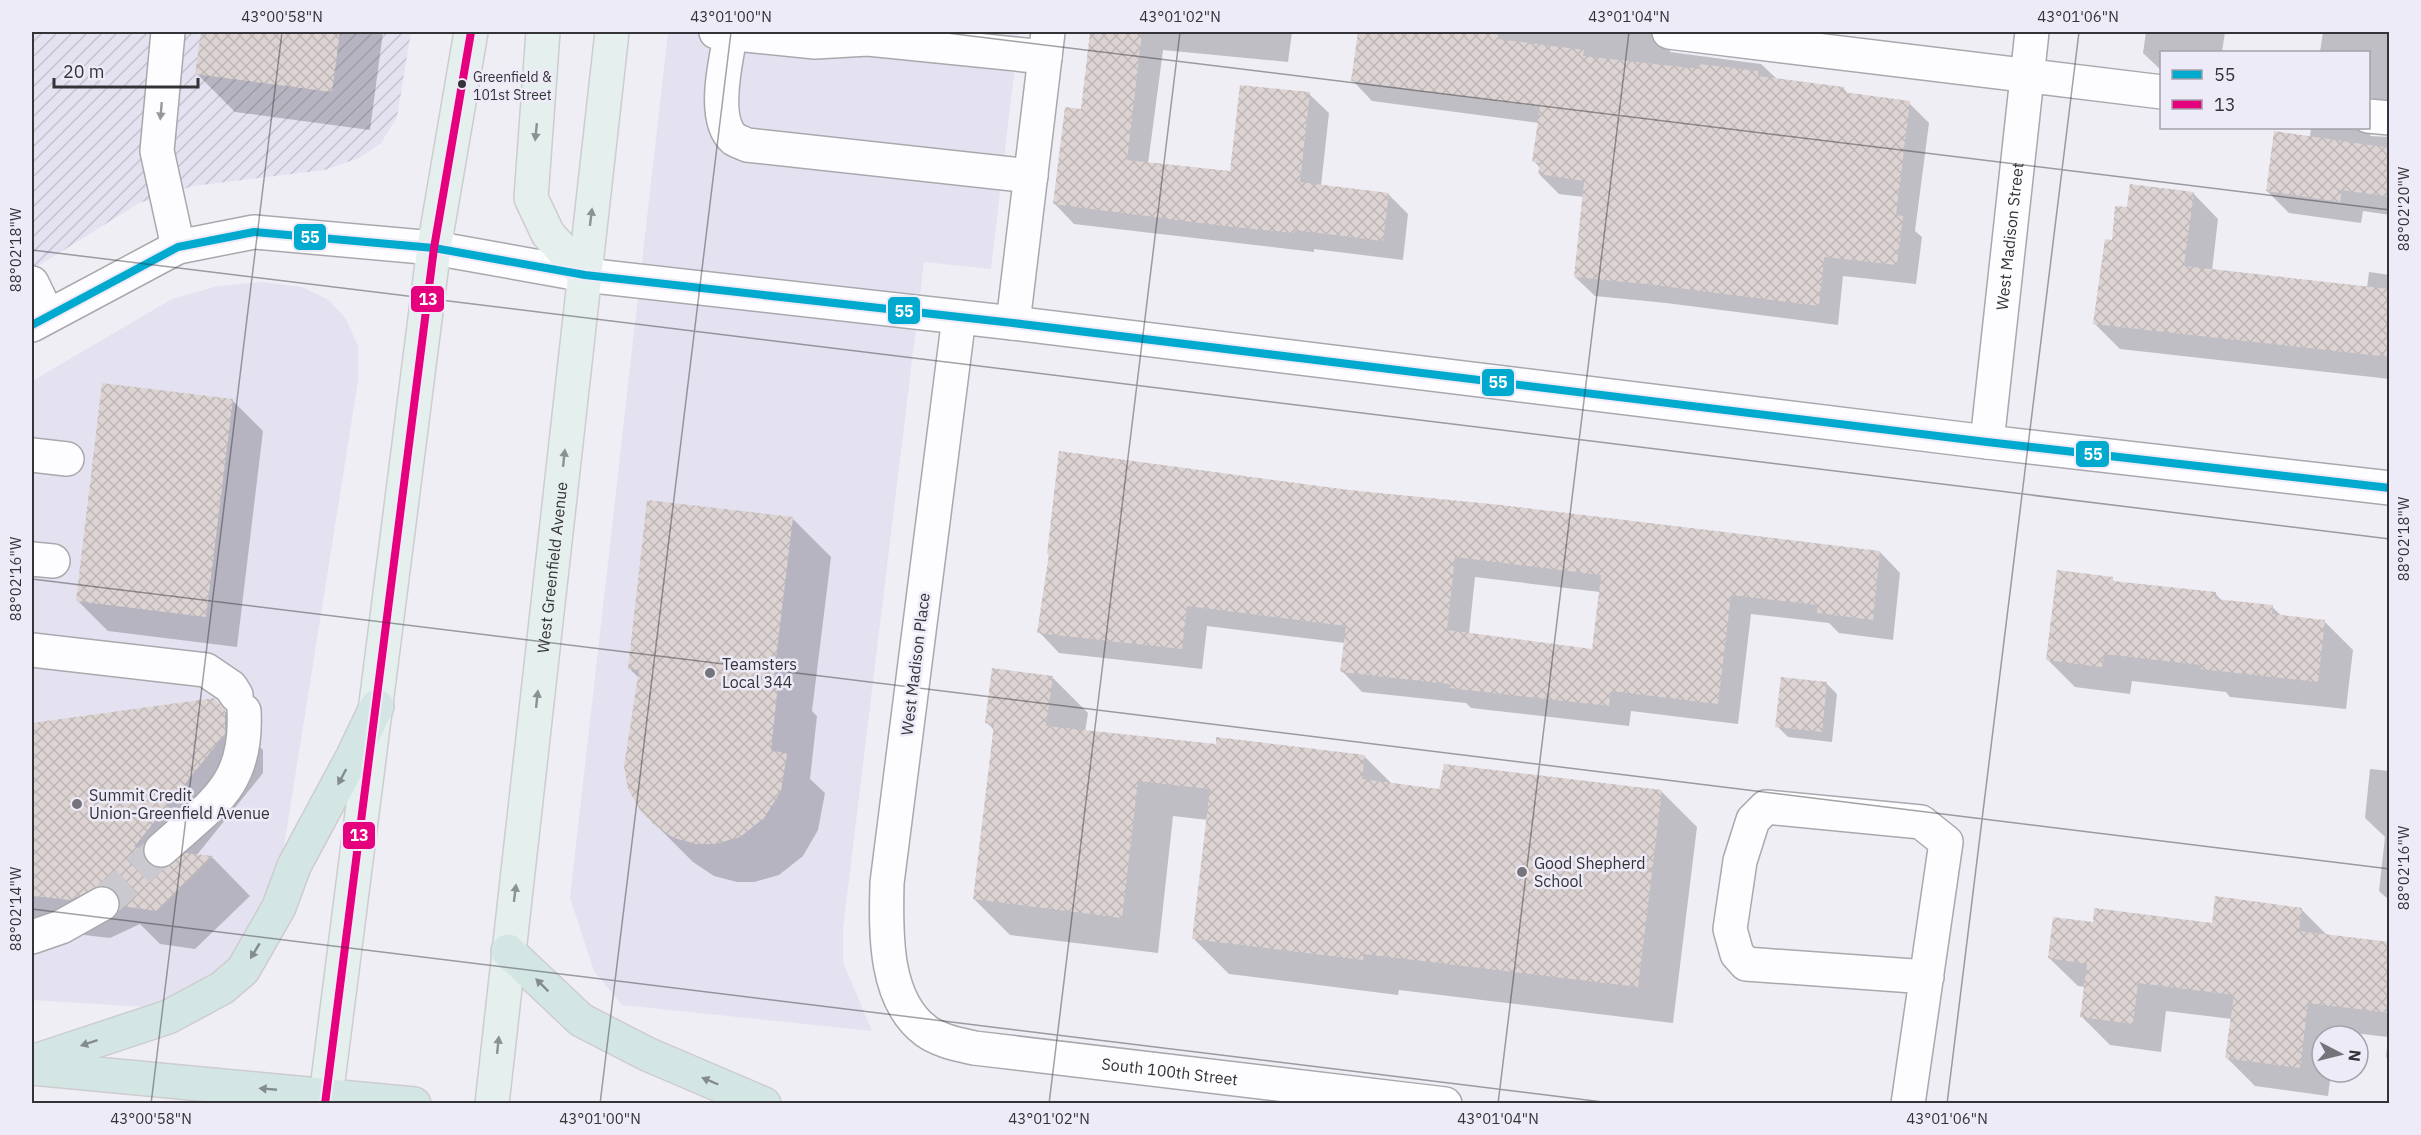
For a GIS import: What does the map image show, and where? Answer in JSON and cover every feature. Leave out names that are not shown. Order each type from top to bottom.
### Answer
[{"type":"highway","points":[[32,1062],[168,1017],[222,988],[243,970],[279,907],[294,866],[352,758],[376,706]]},
{"type":"highway","points":[[508,951],[581,1020],[646,1054],[764,1104]]},
{"type":"highway","points":[[32,1068],[326,1099],[414,1104]]},
{"type":"main road","points":[[326,1099],[434,248],[471,32]]},
{"type":"main road","points":[[543,32],[531,198],[548,234],[585,275]]},
{"type":"main road","name":"West Greenfield Avenue","points":[[492,1104],[612,32]]},
{"type":"street","points":[[168,32],[157,151],[178,247]]},
{"type":"street","points":[[1013,323],[1031,176],[1046,44],[868,39],[815,42],[723,32],[722,88],[725,125],[734,139],[747,145],[1031,176]]},
{"type":"street","points":[[1669,32],[2160,92]]},
{"type":"street","name":"West Madison Street","points":[[1987,442],[2032,32]]},
{"type":"street","points":[[2370,116],[2390,118]]},
{"type":"street","points":[[32,283],[40,320],[178,247],[255,231],[434,248],[585,275],[1013,323],[1987,442],[2390,488]]},
{"type":"street","name":"West Madison Place","points":[[908,1009],[898,990],[889,956],[887,883],[959,317]]},
{"type":"street","points":[[32,455],[67,459]]},
{"type":"street","points":[[32,650],[206,670],[231,687],[240,703],[243,754],[232,780],[206,809],[161,850]]},
{"type":"street","points":[[1908,1104],[1927,977],[1946,842],[1921,822],[1766,807],[1753,820],[1740,861],[1730,929],[1737,954],[1746,964],[1927,977]]},
{"type":"street","points":[[32,937],[61,927],[102,904]]},
{"type":"street","name":"South 100th Street","points":[[908,1009],[926,1030],[951,1043],[974,1048],[1445,1104]]},
{"type":"shaded area","points":[[32,32],[411,32],[397,117],[381,143],[361,157],[325,170],[193,186],[139,203],[32,270]]},
{"type":"shaded area","points":[[668,32],[1019,32],[991,269],[924,262],[843,929],[843,962],[872,1031],[622,1005],[594,971],[570,898]]},
{"type":"shaded area","points":[[263,282],[302,287],[329,300],[346,319],[358,346],[358,381],[283,853],[269,896],[244,946],[221,971],[162,1008],[32,1000],[32,381],[172,299],[218,286]]},
{"type":"building","points":[[201,32],[340,32],[332,92],[195,74]]},
{"type":"building","points":[[1090,32],[1142,32],[1127,160],[1230,171],[1240,85],[1310,92],[1300,182],[1389,193],[1383,241],[1295,230],[1294,233],[1224,226],[1053,204],[1065,107],[1081,109]]},
{"type":"building","points":[[1358,32],[1499,32],[1498,39],[1584,50],[1583,56],[1699,69],[1699,64],[1758,71],[1758,76],[1844,87],[1843,92],[1910,101],[1896,215],[1903,216],[1897,265],[1824,257],[1819,306],[1574,277],[1584,181],[1538,174],[1540,163],[1532,162],[1540,107],[1351,81]]},
{"type":"building","points":[[2274,131],[2390,148],[2390,197],[2342,190],[2340,202],[2266,191]]},
{"type":"building","points":[[2130,184],[2194,192],[2184,266],[2390,289],[2390,357],[2093,324],[2105,239],[2112,240],[2115,206],[2127,207]]},
{"type":"building","points":[[102,383],[233,399],[206,617],[76,601]]},
{"type":"building","points":[[1059,451],[1349,490],[1501,505],[1880,551],[1873,620],[1817,613],[1818,605],[1731,595],[1718,704],[1611,691],[1609,706],[1449,688],[1449,684],[1340,672],[1346,626],[1187,606],[1182,649],[1037,633],[1049,554],[1047,554]],"holes":[[[1455,557],[1601,575],[1592,649],[1447,630]]]},
{"type":"building","name":"Teamsters Local 344","points":[[647,500],[793,517],[774,675],[779,676],[771,750],[787,754],[781,791],[764,818],[740,837],[715,844],[697,844],[674,838],[653,824],[640,810],[628,789],[624,766],[639,670],[628,669]]},
{"type":"building","points":[[2057,570],[2113,577],[2113,581],[2216,592],[2215,599],[2273,605],[2272,614],[2325,620],[2318,682],[2200,669],[2201,665],[2104,654],[2102,667],[2046,660]]},
{"type":"building","points":[[992,668],[1053,676],[1046,726],[1216,744],[1216,737],[1365,755],[1362,779],[1439,789],[1444,764],[1662,790],[1638,987],[1364,954],[1363,960],[1192,939],[1210,789],[1138,781],[1122,918],[973,899],[994,724],[985,723]]},
{"type":"building","points":[[1781,677],[1827,682],[1822,732],[1775,727]]},
{"type":"building","name":"Summit Credit Union-Greenfield Avenue","points":[[214,698],[225,710],[225,734],[134,847],[143,848],[147,862],[156,868],[165,868],[186,853],[213,856],[157,911],[120,906],[118,894],[112,888],[103,885],[71,900],[32,896],[32,723]]},
{"type":"building","points":[[2215,896],[2302,908],[2299,931],[2390,942],[2390,1013],[2308,1003],[2300,1068],[2225,1058],[2234,995],[2138,983],[2133,1024],[2080,1017],[2087,964],[2048,958],[2053,917],[2093,922],[2094,908],[2212,923]]},
{"type":"tunnel","points":[[102,904],[161,850]]},
{"type":"transit line","name":"13","points":[[325,1104],[434,248],[471,32]]},
{"type":"transit line","name":"55","points":[[32,325],[178,247],[254,232],[434,248],[585,275],[1013,323],[1987,442],[2390,488]]},
{"type":"place","name":"Greenfield & 101st Street","points":[[462,84]]},
{"type":"place","name":"Teamsters Local 344","points":[[710,673]]},
{"type":"place","name":"Summit Credit Union-Greenfield Avenue","points":[[77,804]]},
{"type":"place","name":"Good Shepherd School","points":[[1522,872]]}]
